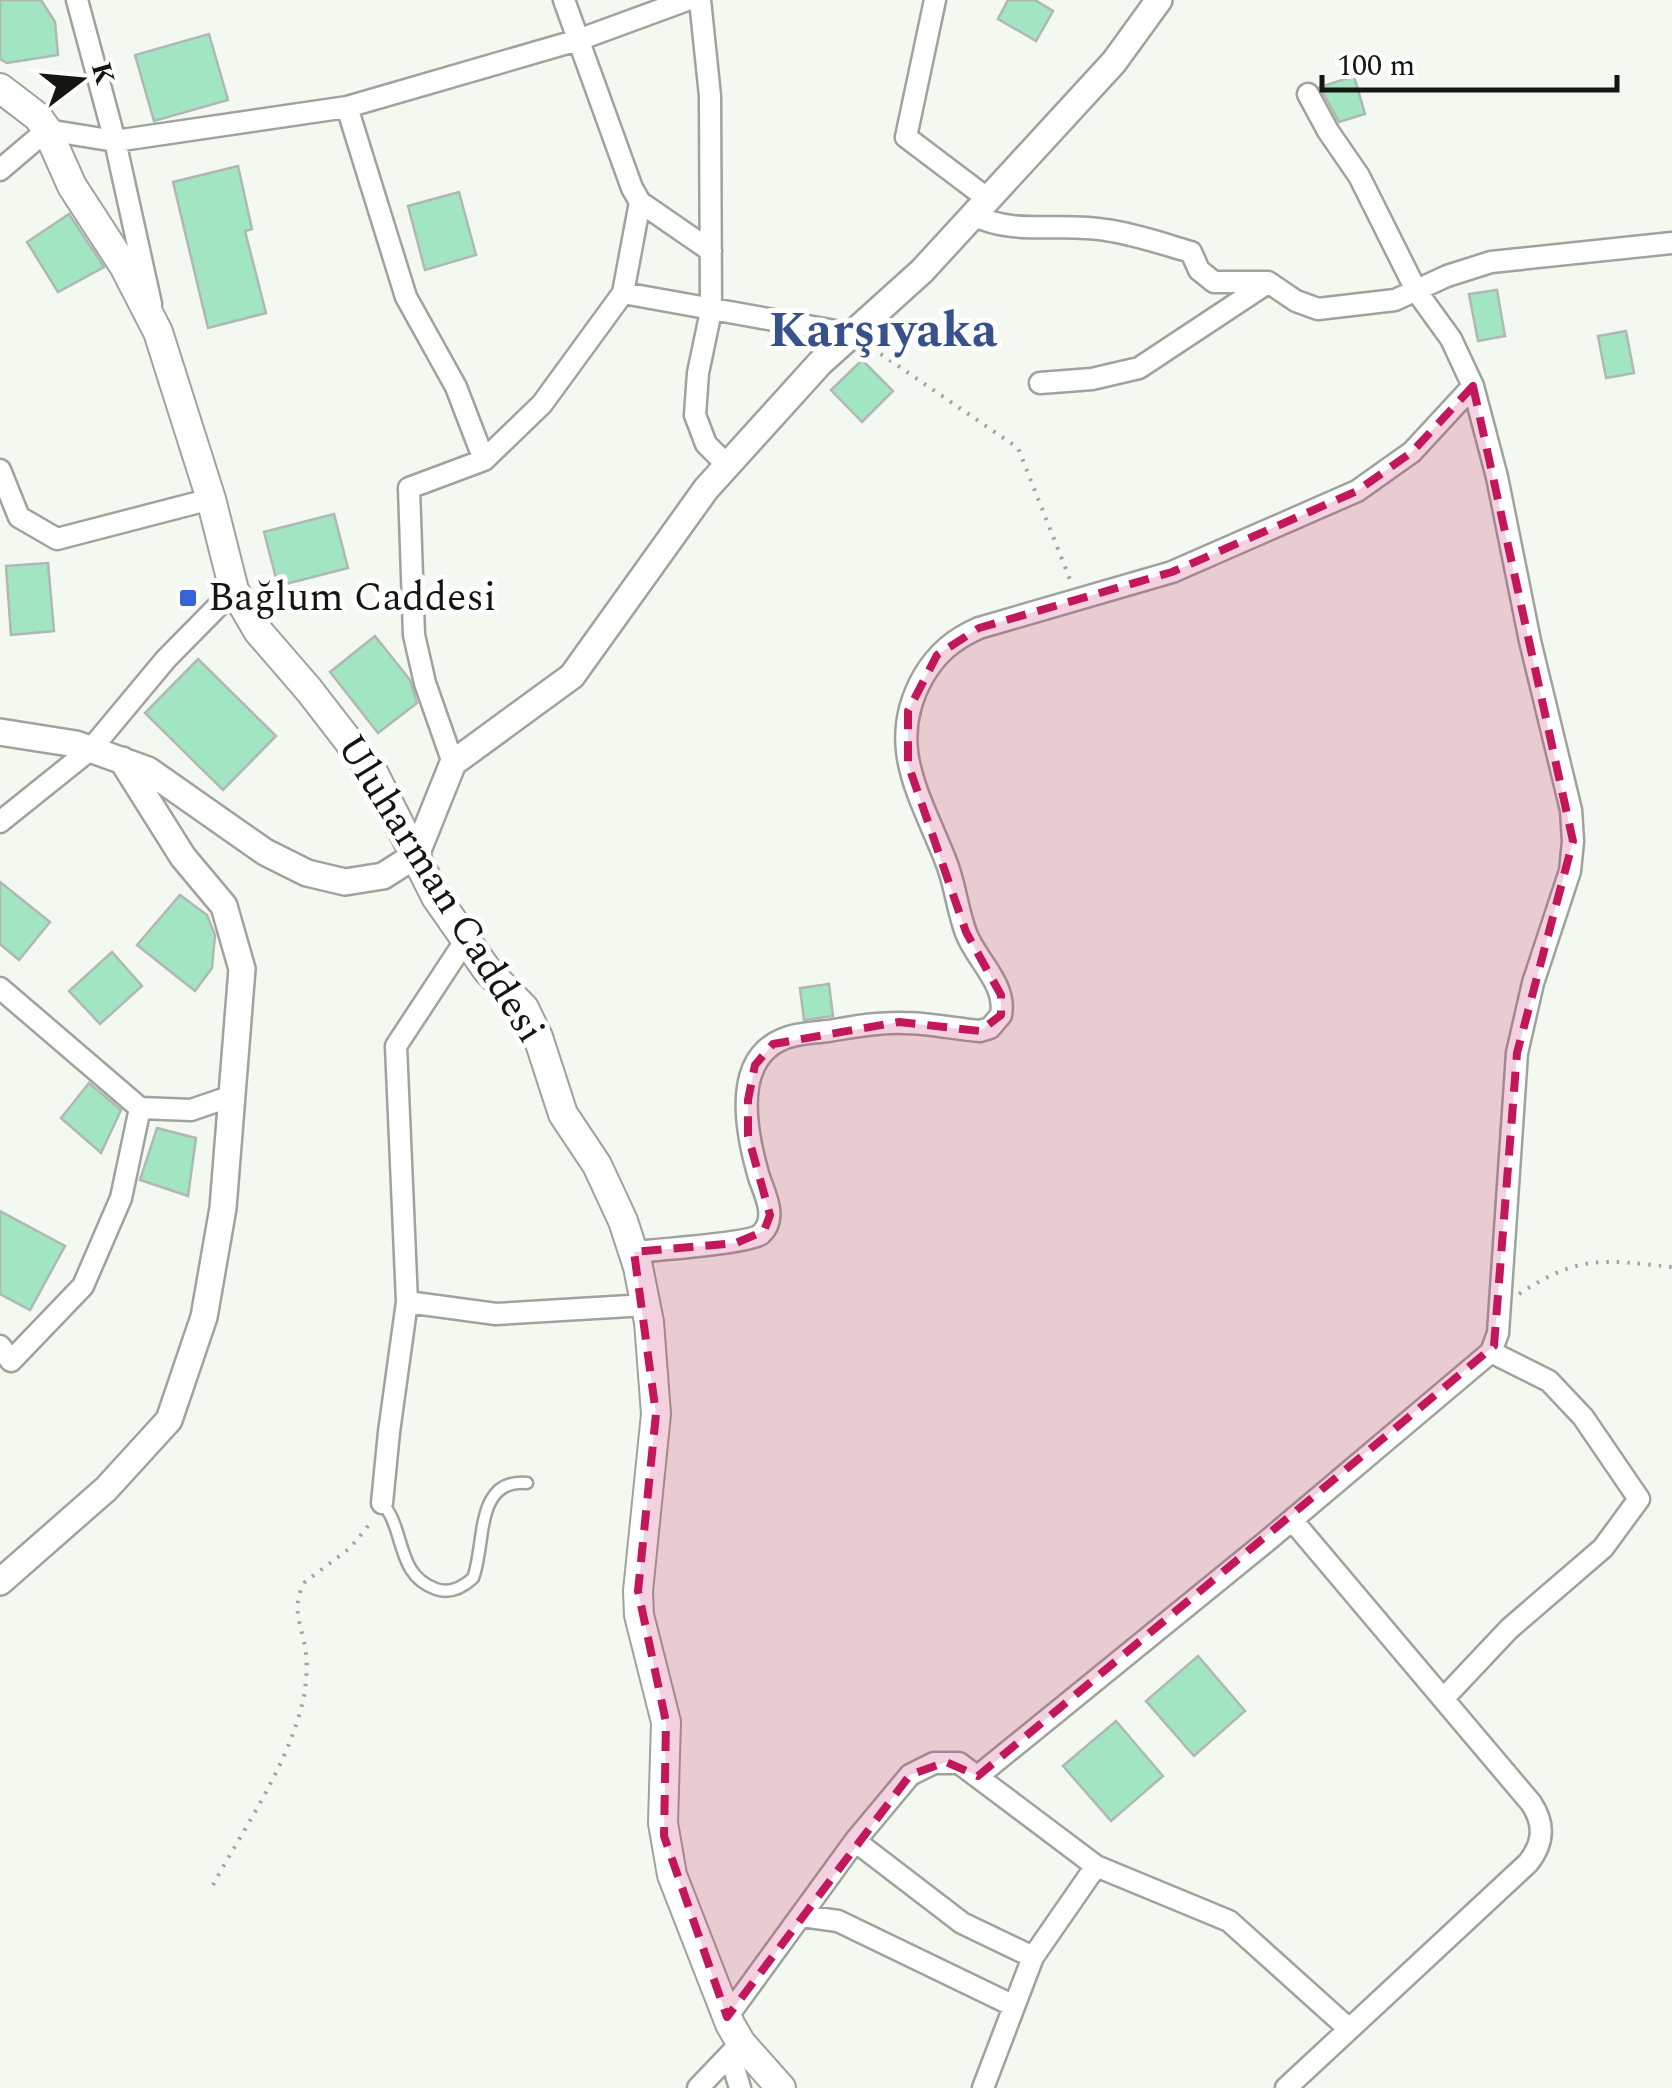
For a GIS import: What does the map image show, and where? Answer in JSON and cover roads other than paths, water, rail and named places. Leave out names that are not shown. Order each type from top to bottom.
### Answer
[{"type":"main road","name":"Uluharman Caddesi","points":[[0,88],[38,117],[47,130],[72,186],[124,266],[158,332],[211,499],[234,590],[258,632],[310,690],[374,774],[436,897],[487,970],[507,988],[532,1022],[563,1114],[597,1165],[634,1252],[646,1305],[656,1432],[638,1592],[643,1632],[666,1722],[664,1836],[681,1902],[736,2049],[781,2088]]},
{"type":"street","points":[[77,0],[115,141],[158,332]]},
{"type":"street","points":[[564,0],[640,202],[711,251]]},
{"type":"street","points":[[0,170],[47,130],[115,141],[347,107],[578,40],[687,0]]},
{"type":"street","points":[[700,0],[710,96],[711,311],[698,372],[695,415],[706,444],[728,465]]},
{"type":"street","points":[[936,0],[906,137],[981,207],[991,224],[1105,229],[1191,252],[1199,270],[1214,282],[1268,282],[1296,301],[1318,309],[1395,300],[1458,271],[1492,262],[1672,242]]},
{"type":"street","points":[[0,732],[76,744],[148,770],[265,852],[308,873],[345,882],[382,876],[416,855],[454,763],[572,676],[633,587],[728,465],[820,364],[922,271],[1114,62],[1159,0]]},
{"type":"street","points":[[978,1776],[1491,1352],[1498,1332],[1517,1053],[1533,983],[1566,886],[1573,841],[1571,810],[1473,386],[1451,338],[1418,292],[1359,176],[1308,94]]},
{"type":"street","points":[[347,107],[406,296],[456,386],[484,460]]},
{"type":"street","points":[[454,763],[425,683],[414,635],[409,488],[484,460],[542,404],[623,293],[640,202]]},
{"type":"street","points":[[1040,384],[1092,379],[1139,368],[1268,282]]},
{"type":"street","points":[[623,293],[852,334]]},
{"type":"street","points":[[634,1252],[736,1243],[751,1240],[764,1230],[770,1215],[748,1136],[748,1100],[755,1064],[773,1044],[786,1038],[875,1024],[919,1023],[980,1031],[997,1023],[1003,1006],[1000,994],[966,932],[947,862],[908,764],[908,711],[938,655],[962,635],[1172,572],[1357,492],[1412,452],[1473,386]]},
{"type":"street","points":[[0,470],[10,519],[57,539],[211,499]]},
{"type":"street","points":[[0,822],[91,749],[166,659],[234,590]]},
{"type":"street","points":[[0,1582],[106,1489],[169,1420],[204,1317],[223,1208],[242,969],[224,906],[183,857],[122,760]]},
{"type":"street","points":[[382,1503],[407,1302],[396,1046],[466,938]]},
{"type":"street","points":[[4,998],[140,1108],[191,1110],[232,1096]]},
{"type":"street","points":[[0,1346],[11,1361],[83,1286],[121,1198],[140,1108]]},
{"type":"street","points":[[407,1302],[496,1314],[646,1305]]},
{"type":"street","points":[[1444,1698],[1508,1630],[1603,1548],[1639,1499],[1583,1417],[1549,1381],[1491,1352]]},
{"type":"street","points":[[1286,2088],[1528,1863],[1540,1843],[1539,1814],[1531,1803],[1292,1520]]},
{"type":"street","points":[[727,2017],[855,1841],[910,1775],[946,1762],[959,1763],[978,1776],[1096,1866],[1229,1921],[1348,2028]]},
{"type":"street","points":[[855,1841],[962,1923],[1033,1957]]},
{"type":"street","points":[[983,2088],[1033,1957],[1096,1866]]},
{"type":"street","points":[[802,1916],[838,1920],[1014,2006]]},
{"type":"street","points":[[698,2088],[736,2049]]},
{"type":"street","points":[[736,2049],[740,2088]]},
{"type":"lane","points":[[382,1503],[390,1513],[410,1570],[432,1587],[450,1591],[473,1578],[490,1500],[501,1488],[527,1483]]},
{"type":"place","name":"Bağlum Caddesi","points":[[188,598]]},
{"type":"district","name":"Karşıyaka","points":[[883,331]]}]
